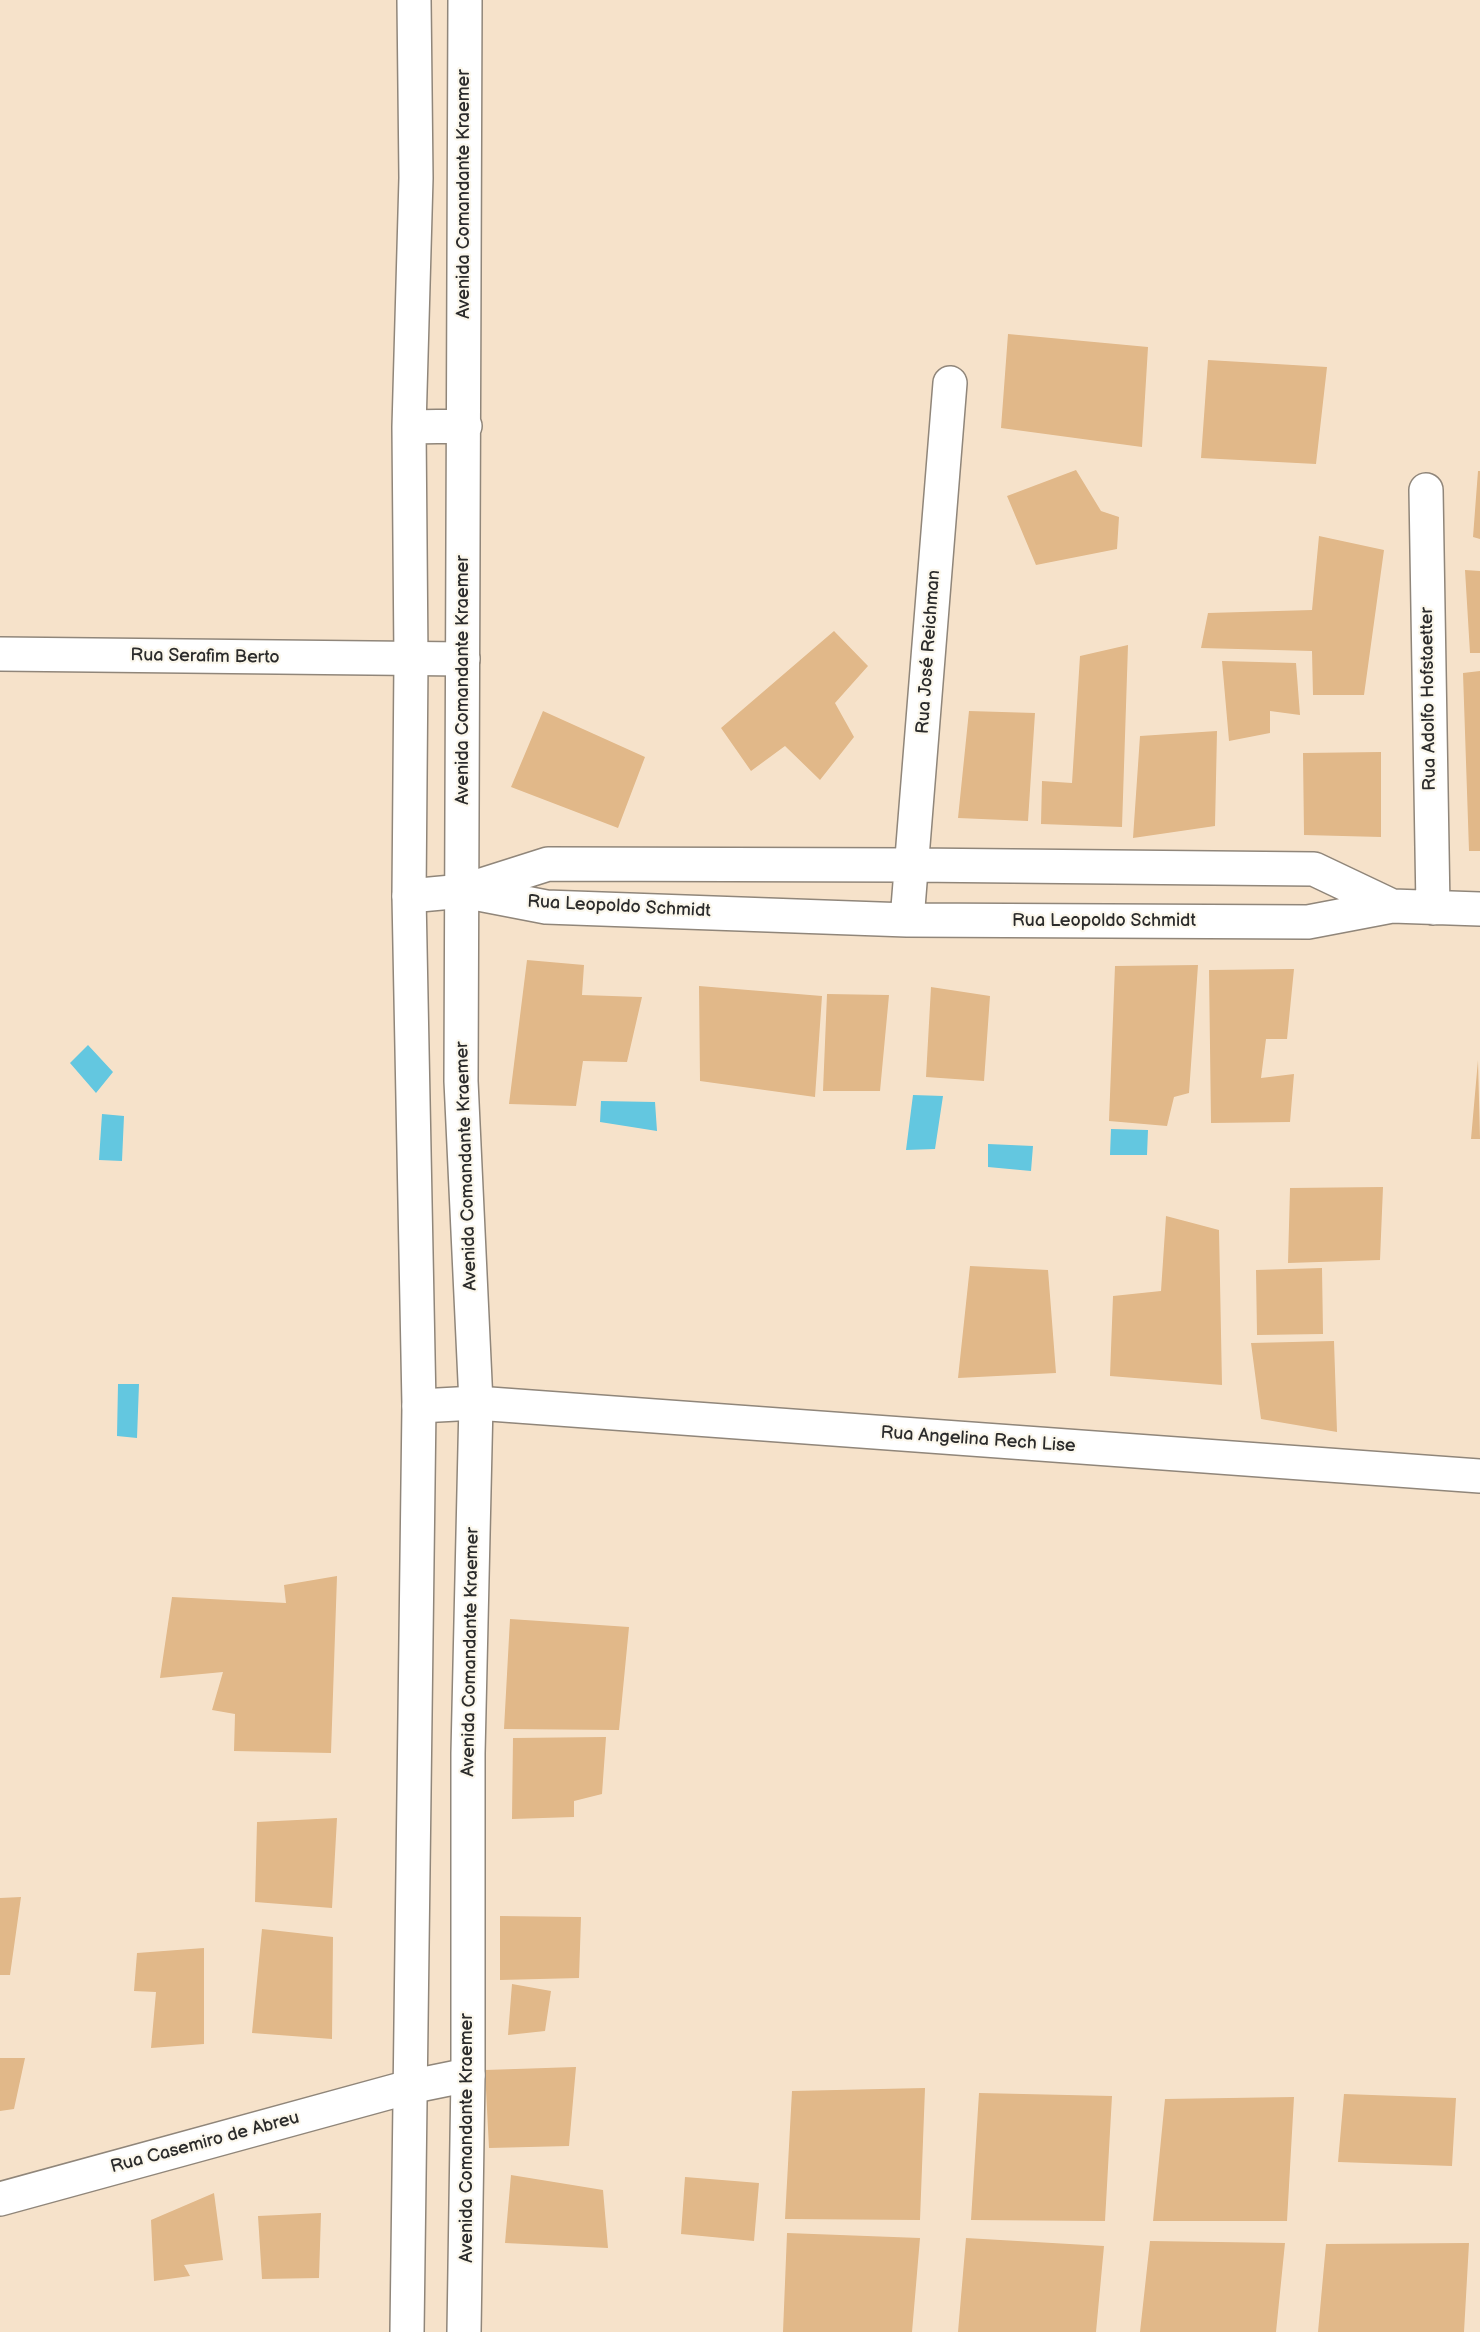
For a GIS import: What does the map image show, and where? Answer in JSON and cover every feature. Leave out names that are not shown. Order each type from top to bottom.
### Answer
[{"type":"main road","points":[[407,2332],[419,1406],[409,896],[411,660],[409,427],[416,178],[414,0]]},
{"type":"main road","name":"Avenida Comandante Kraemer","points":[[464,2332],[468,2075],[468,1753],[476,1403],[461,1081],[465,0]]},
{"type":"main road","points":[[416,178],[463,177]]},
{"type":"main road","name":"Rua José Reichman","points":[[907,920],[950,383]]},
{"type":"main road","points":[[409,427],[465,426]]},
{"type":"main road","name":"Rua Adolfo Hofstaetter","points":[[1426,490],[1433,908]]},
{"type":"main road","name":"Rua Serafim Berto","points":[[0,654],[463,659]]},
{"type":"main road","name":"Rua Leopoldo Schmidt","points":[[463,891],[548,864],[1314,869],[1392,906]]},
{"type":"main road","points":[[409,896],[463,891]]},
{"type":"main road","name":"Rua Leopoldo Schmidt","points":[[463,891],[546,907],[907,920],[1308,922],[1392,906],[1480,909]]},
{"type":"main road","points":[[413,1083],[461,1081]]},
{"type":"main road","name":"Rua Angelina Rech Lise","points":[[419,1406],[476,1403],[1480,1476]]},
{"type":"main road","points":[[416,1755],[468,1753]]},
{"type":"main road","name":"Rua Casemiro de Abreu","points":[[0,2199],[410,2087],[468,2075]]},
{"type":"water","points":[[88,1045],[113,1072],[96,1093],[70,1063]]},
{"type":"water","points":[[913,1095],[943,1096],[935,1149],[906,1150]]},
{"type":"water","points":[[601,1101],[655,1102],[657,1131],[600,1122]]},
{"type":"water","points":[[102,1114],[124,1116],[122,1161],[99,1160]]},
{"type":"water","points":[[1111,1129],[1148,1130],[1147,1155],[1110,1155]]},
{"type":"water","points":[[988,1144],[1033,1146],[1031,1171],[988,1167]]},
{"type":"water","points":[[118,1384],[139,1384],[137,1438],[117,1436]]},
{"type":"building","points":[[1008,334],[1148,347],[1142,447],[1001,428]]},
{"type":"building","points":[[1208,360],[1327,367],[1316,464],[1201,458]]},
{"type":"building","points":[[1076,470],[1101,511],[1119,517],[1117,549],[1036,565],[1007,496]]},
{"type":"building","points":[[1478,471],[1480,471],[1480,539],[1473,537]]},
{"type":"building","points":[[1319,536],[1384,550],[1364,695],[1313,695],[1312,651],[1201,648],[1208,613],[1312,610]]},
{"type":"building","points":[[1465,570],[1480,571],[1480,653],[1470,653]]},
{"type":"building","points":[[834,631],[868,666],[835,703],[854,737],[820,780],[785,746],[751,771],[721,728]]},
{"type":"building","points":[[1128,645],[1122,827],[1041,824],[1042,781],[1072,783],[1080,656]]},
{"type":"building","points":[[1222,661],[1296,663],[1300,715],[1270,711],[1270,733],[1229,741]]},
{"type":"building","points":[[1480,671],[1480,851],[1469,851],[1463,673]]},
{"type":"building","points":[[543,711],[645,757],[618,828],[511,787]]},
{"type":"building","points":[[969,711],[1035,713],[1028,821],[958,818]]},
{"type":"building","points":[[1217,731],[1215,826],[1133,838],[1140,736]]},
{"type":"building","points":[[1381,752],[1381,837],[1304,835],[1303,753]]},
{"type":"building","points":[[527,960],[584,965],[582,995],[642,997],[627,1062],[583,1061],[576,1106],[509,1104]]},
{"type":"building","points":[[1198,965],[1189,1093],[1174,1097],[1167,1126],[1109,1121],[1115,966]]},
{"type":"building","points":[[1294,969],[1287,1039],[1266,1039],[1261,1078],[1294,1074],[1290,1122],[1211,1123],[1209,970]]},
{"type":"building","points":[[699,986],[822,996],[815,1097],[700,1081]]},
{"type":"building","points":[[931,987],[990,996],[984,1081],[926,1077]]},
{"type":"building","points":[[827,994],[889,995],[880,1091],[823,1091]]},
{"type":"building","points":[[1478,1060],[1480,1139],[1471,1139]]},
{"type":"building","points":[[1383,1187],[1380,1260],[1288,1263],[1290,1188]]},
{"type":"building","points":[[1166,1216],[1219,1230],[1222,1385],[1110,1376],[1113,1296],[1161,1291]]},
{"type":"building","points":[[970,1266],[1048,1270],[1056,1373],[958,1378]]},
{"type":"building","points":[[1322,1268],[1323,1334],[1257,1335],[1256,1270]]},
{"type":"building","points":[[1334,1341],[1337,1432],[1261,1419],[1251,1343]]},
{"type":"building","points":[[337,1576],[331,1753],[234,1751],[235,1714],[212,1710],[223,1672],[160,1678],[172,1597],[286,1603],[284,1585]]},
{"type":"building","points":[[510,1619],[629,1627],[619,1730],[504,1729]]},
{"type":"building","points":[[606,1737],[602,1794],[574,1801],[574,1817],[512,1819],[513,1738]]},
{"type":"building","points":[[337,1818],[332,1908],[255,1902],[257,1822]]},
{"type":"building","points":[[21,1897],[10,1975],[0,1975],[0,1898]]},
{"type":"building","points":[[500,1916],[581,1917],[579,1978],[500,1980]]},
{"type":"building","points":[[262,1929],[333,1937],[332,2039],[252,2033]]},
{"type":"building","points":[[204,1948],[204,2044],[151,2048],[156,1992],[134,1991],[137,1953]]},
{"type":"building","points":[[512,1984],[551,1991],[545,2031],[508,2035]]},
{"type":"building","points":[[0,2058],[25,2058],[14,2109],[0,2111]]},
{"type":"building","points":[[576,2067],[569,2146],[489,2148],[485,2070]]},
{"type":"building","points":[[925,2088],[920,2220],[785,2219],[792,2091]]},
{"type":"building","points":[[979,2093],[1112,2096],[1105,2221],[971,2220]]},
{"type":"building","points":[[1344,2094],[1456,2098],[1452,2166],[1338,2162]]},
{"type":"building","points":[[1294,2097],[1287,2221],[1153,2221],[1165,2099]]},
{"type":"building","points":[[511,2175],[603,2190],[608,2248],[505,2243]]},
{"type":"building","points":[[685,2177],[759,2183],[754,2241],[681,2234]]},
{"type":"building","points":[[214,2193],[223,2260],[184,2265],[190,2276],[154,2281],[151,2220]]},
{"type":"building","points":[[321,2213],[319,2278],[262,2279],[258,2216]]},
{"type":"building","points":[[787,2233],[920,2238],[912,2332],[783,2332]]},
{"type":"building","points":[[966,2238],[1104,2246],[1096,2332],[958,2332]]},
{"type":"building","points":[[1150,2241],[1285,2243],[1276,2332],[1140,2332]]},
{"type":"building","points":[[1469,2243],[1464,2332],[1318,2332],[1326,2244]]}]
